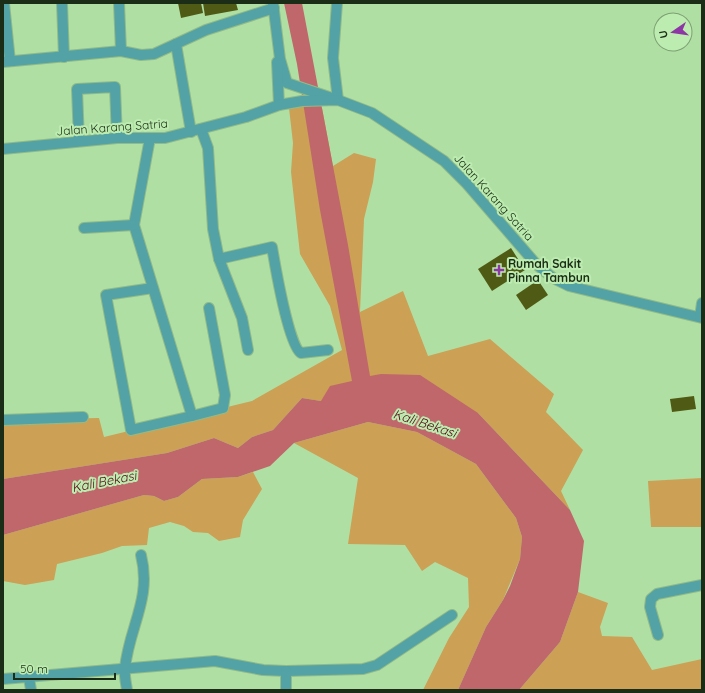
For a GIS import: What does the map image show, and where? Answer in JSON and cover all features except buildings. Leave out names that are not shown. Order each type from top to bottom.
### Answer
[{"type":"street","points":[[4,3],[6,61],[64,58],[121,51],[141,55],[154,54],[206,30],[273,5]]},
{"type":"street","points":[[62,3],[64,58]]},
{"type":"street","points":[[119,3],[121,51]]},
{"type":"street","points":[[273,5],[280,59],[287,83],[338,100],[333,58],[338,3]]},
{"type":"street","points":[[273,5],[279,105]]},
{"type":"street","points":[[176,44],[190,132]]},
{"type":"street","points":[[79,141],[77,89],[115,87],[117,138]]},
{"type":"street","name":"Jalan Karang Satria","points":[[3,149],[117,138],[164,138],[246,117],[279,105],[302,101],[338,100],[372,114],[444,161],[467,184],[536,264],[553,278],[569,286],[701,318]]},
{"type":"street","points":[[201,129],[208,148],[213,229],[219,259],[242,318],[248,350]]},
{"type":"street","points":[[150,138],[134,225],[192,416]]},
{"type":"street","points":[[84,228],[134,225]]},
{"type":"street","points":[[219,259],[272,247],[289,329],[295,346],[302,353],[328,350]]},
{"type":"street","points":[[153,288],[106,295],[131,430],[223,408],[225,394],[209,308]]},
{"type":"street","points":[[701,318],[702,303]]},
{"type":"street","points":[[3,420],[83,417]]},
{"type":"street","points":[[127,690],[125,668],[142,604],[144,566],[141,555]]},
{"type":"street","points":[[658,635],[650,607],[651,599],[657,594],[702,585]]},
{"type":"street","points":[[3,679],[29,678],[125,668],[215,661],[263,670],[286,671],[354,669],[373,666],[452,615]]},
{"type":"street","points":[[286,671],[286,690]]},
{"type":"street","points":[[29,678],[31,690]]},
{"type":"shaded area","points":[[307,106],[322,108],[333,166],[354,153],[376,159],[373,182],[364,219],[360,312],[403,291],[428,356],[490,339],[554,394],[546,412],[583,450],[561,491],[570,510],[478,413],[321,401],[302,398],[273,430],[252,437],[238,448],[214,438],[167,453],[3,479],[3,420],[99,418],[104,437],[252,401],[342,350],[330,306],[300,254],[291,172],[293,143],[289,108]]},
{"type":"shaded area","points":[[368,422],[417,432],[476,464],[516,518],[522,537],[520,559],[503,600],[486,627],[458,690],[423,690],[449,638],[469,607],[468,578],[435,562],[422,571],[405,545],[348,544],[358,478],[294,443]]},
{"type":"shaded area","points":[[253,472],[262,489],[243,520],[240,537],[219,541],[208,533],[193,532],[184,526],[170,522],[149,528],[147,545],[122,546],[102,553],[57,564],[54,580],[25,585],[3,581],[3,535],[144,495],[154,496],[164,501],[178,497],[202,479],[238,477]]},
{"type":"shaded area","points":[[702,478],[702,527],[651,527],[648,481]]},
{"type":"shaded area","points":[[578,592],[608,603],[600,627],[602,636],[632,637],[652,670],[702,659],[702,690],[519,690],[560,642]]},
{"type":"water","name":"Kali Bekasi","points":[[284,3],[302,3],[348,245],[370,376],[381,374],[420,375],[478,413],[570,510],[584,541],[578,592],[560,642],[519,690],[458,690],[486,627],[510,586],[520,559],[522,537],[516,518],[476,464],[417,432],[368,422],[294,443],[270,466],[238,477],[202,479],[178,497],[164,501],[154,496],[144,495],[3,535],[3,479],[167,453],[214,438],[238,448],[252,437],[273,430],[302,398],[321,401],[330,386],[352,381],[320,210],[297,64]]},
{"type":"place","name":"Rumah Sakit Pinna Tambun","points":[[499,270]]}]
